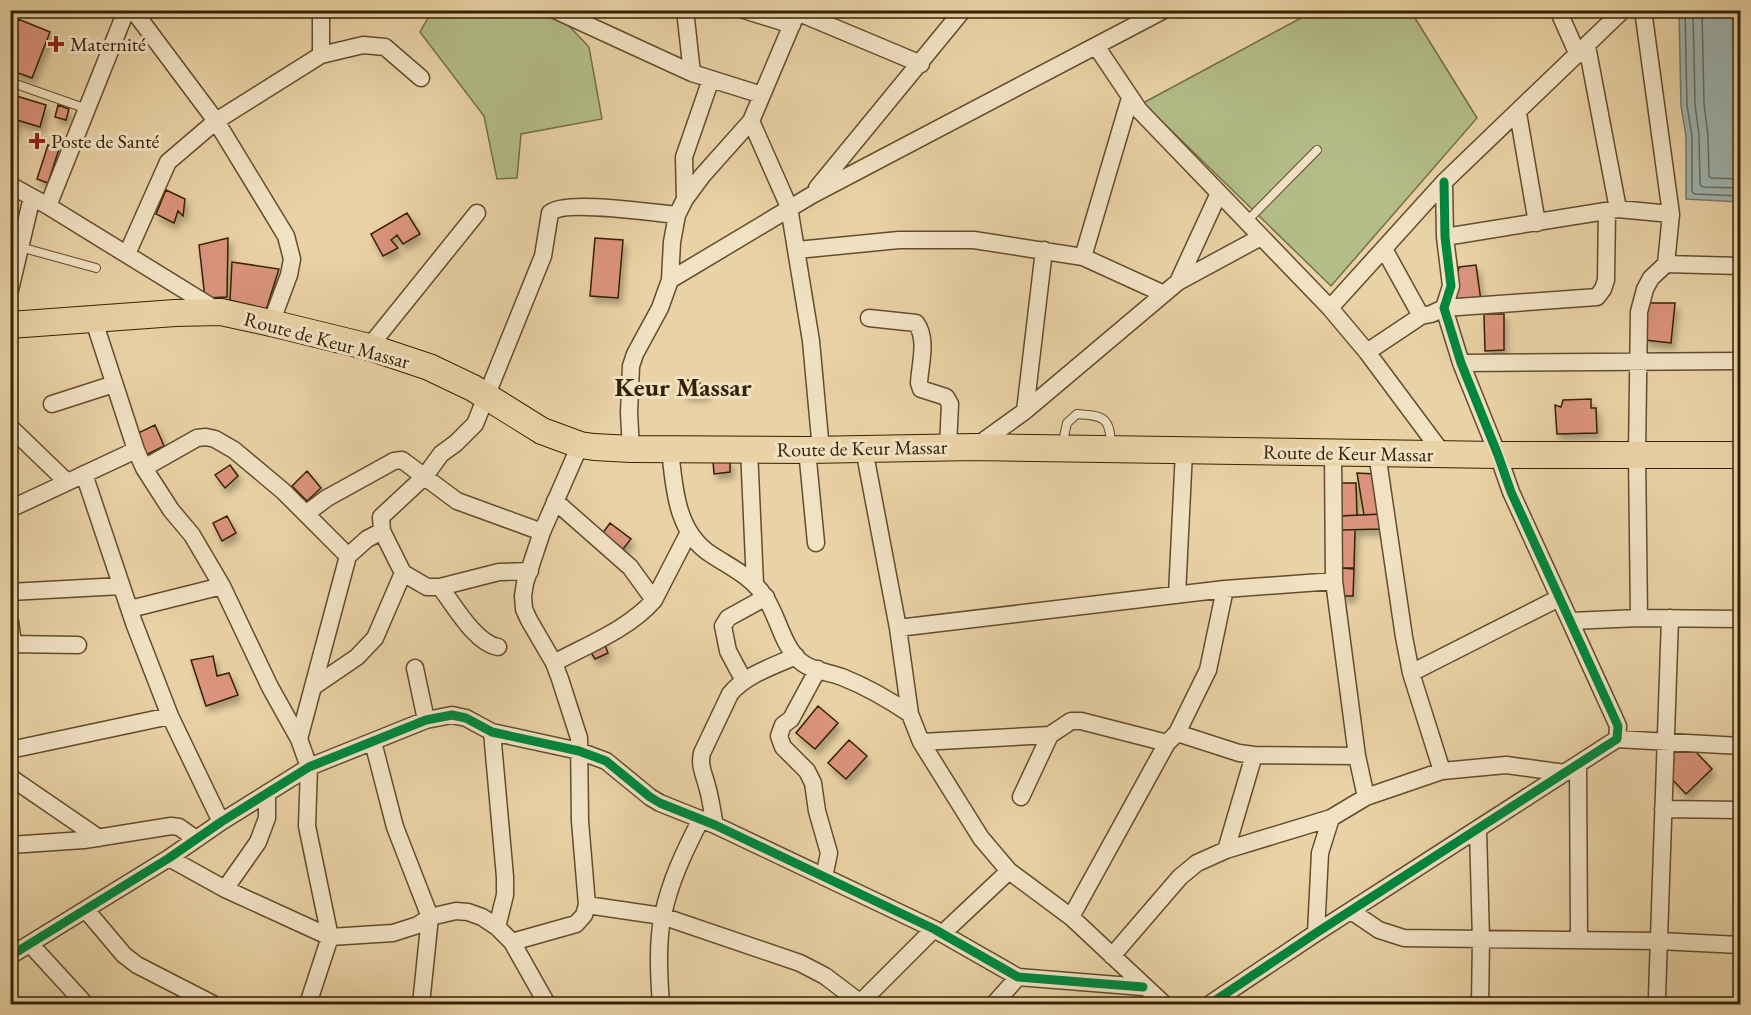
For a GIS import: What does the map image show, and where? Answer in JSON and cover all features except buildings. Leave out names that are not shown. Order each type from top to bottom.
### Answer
[{"type":"main road","name":"Route de Keur Massar","points":[[10,325],[93,318],[220,312],[271,322],[369,347],[429,367],[464,382],[542,431],[580,446],[748,450],[975,447],[1498,455],[1740,455]]},
{"type":"street","points":[[48,206],[124,16],[124,10]]},
{"type":"street","points":[[133,10],[216,121],[286,236],[292,259],[289,275],[271,322]]},
{"type":"street","points":[[321,10],[321,55]]},
{"type":"street","points":[[555,10],[692,73],[762,95]]},
{"type":"street","points":[[685,10],[692,73]]},
{"type":"street","points":[[744,10],[796,16],[921,64]]},
{"type":"street","points":[[812,195],[963,10]]},
{"type":"street","points":[[670,280],[789,207],[1096,46],[1139,16],[1164,10]]},
{"type":"street","points":[[1367,352],[1421,315],[1431,314],[1444,308],[1597,297],[1603,289],[1613,210],[1583,50],[1558,10]]},
{"type":"street","points":[[1330,308],[1444,182],[1623,10]]},
{"type":"street","points":[[1640,618],[1637,454],[1641,299],[1651,278],[1666,264],[1671,214],[1643,10]]},
{"type":"street","points":[[631,449],[629,413],[631,366],[660,308],[670,280],[672,242],[677,215],[685,199],[702,176],[751,121],[796,16]]},
{"type":"street","points":[[126,254],[168,162],[216,121],[321,55],[363,45],[385,47],[421,78]]},
{"type":"street","points":[[1096,46],[1130,98],[1330,308],[1367,352],[1443,454]]},
{"type":"street","points":[[685,199],[684,157],[711,79]]},
{"type":"street","points":[[1083,257],[1130,98]]},
{"type":"street","points":[[1518,113],[1537,223]]},
{"type":"street","points":[[751,121],[789,207],[812,341],[816,543]]},
{"type":"street","points":[[1444,182],[1445,237],[1451,286],[1444,308],[1461,363],[1511,492],[1618,726],[1617,739]]},
{"type":"street","points":[[10,185],[220,312]]},
{"type":"street","points":[[1178,282],[1219,193]]},
{"type":"street","points":[[10,290],[32,197]]},
{"type":"street","points":[[530,571],[500,572],[440,587],[427,587],[403,573],[382,531],[381,517],[424,476],[441,454],[475,424],[543,256],[550,213],[553,209],[560,207],[611,208],[677,215]]},
{"type":"street","points":[[1445,237],[1613,210],[1671,214]]},
{"type":"street","points":[[369,347],[477,213]]},
{"type":"street","points":[[975,447],[1025,411],[1178,282],[1261,237]]},
{"type":"street","points":[[797,250],[899,240],[974,240],[1083,257],[1164,294]]},
{"type":"street","points":[[1384,249],[1421,315]]},
{"type":"street","points":[[1025,411],[1044,250]]},
{"type":"street","points":[[1666,264],[1740,266]]},
{"type":"street","points":[[93,318],[144,468],[171,510],[192,535],[222,586],[270,687],[299,739],[309,767],[307,826],[330,937],[308,1005]]},
{"type":"street","points":[[869,318],[916,323],[921,329],[923,339],[918,382],[921,389],[946,397],[950,404],[948,447]]},
{"type":"street","points":[[1461,363],[1740,361]]},
{"type":"street","points":[[52,404],[114,384]]},
{"type":"street","points":[[10,427],[67,482]]},
{"type":"street","points":[[144,468],[197,438],[215,439],[234,450],[307,513],[348,556]]},
{"type":"street","points":[[512,942],[576,924],[584,915],[586,905],[580,820],[579,738],[554,663],[528,620],[523,596],[542,532],[580,446]]},
{"type":"street","points":[[670,449],[673,481],[681,518],[689,532],[705,550],[738,570],[760,591],[796,656],[809,667],[840,676],[878,693],[910,714]]},
{"type":"street","points":[[864,449],[898,628],[910,714],[921,742],[981,838],[1009,871],[1071,917],[1164,1005]]},
{"type":"street","points":[[10,509],[136,450]]},
{"type":"street","points":[[748,450],[760,591]]},
{"type":"street","points":[[1177,595],[1184,451]]},
{"type":"street","points":[[1333,452],[1334,581],[1357,756],[1366,797]]},
{"type":"street","points":[[1377,453],[1393,570],[1411,673],[1442,771]]},
{"type":"street","points":[[307,513],[327,498],[394,461],[402,460],[457,501],[542,532]]},
{"type":"street","points":[[84,474],[121,586],[170,716],[221,822]]},
{"type":"street","points":[[555,501],[630,567],[654,600]]},
{"type":"street","points":[[299,739],[348,556],[367,539],[382,531]]},
{"type":"street","points":[[554,663],[635,617],[654,600],[689,532]]},
{"type":"street","points":[[313,687],[357,657],[375,638],[403,573]]},
{"type":"street","points":[[898,628],[1225,589],[1334,581]]},
{"type":"street","points":[[10,592],[121,586]]},
{"type":"street","points":[[130,609],[222,586]]},
{"type":"street","points":[[440,587],[477,636],[489,645],[498,647]]},
{"type":"street","points":[[1071,917],[1208,670],[1225,589]]},
{"type":"street","points":[[744,681],[728,651],[723,626],[728,618],[760,591]]},
{"type":"street","points":[[1411,673],[1559,598]]},
{"type":"street","points":[[1570,621],[1640,618],[1740,619]]},
{"type":"street","points":[[1657,996],[1670,618]]},
{"type":"street","points":[[10,622],[12,643],[78,645]]},
{"type":"street","points":[[661,1005],[662,916],[680,861],[708,822],[700,760],[702,753],[730,694],[744,681],[796,656]]},
{"type":"street","points":[[415,668],[426,720]]},
{"type":"street","points":[[818,669],[790,719],[783,724],[779,736],[783,747],[807,771],[813,783],[817,811],[829,853],[824,877]]},
{"type":"street","points":[[10,956],[169,858],[221,822],[309,767],[426,720],[452,715],[466,718],[492,732],[579,751],[606,761],[660,803],[708,822],[938,931],[1018,977],[1143,987]]},
{"type":"street","points":[[10,750],[170,716]]},
{"type":"street","points":[[921,742],[1050,735],[1071,721],[1081,721],[1254,755],[1357,756]]},
{"type":"street","points":[[492,732],[505,877],[505,895],[497,927]]},
{"type":"street","points":[[1021,797],[1050,735]]},
{"type":"street","points":[[1210,1005],[1617,739],[1740,746]]},
{"type":"street","points":[[373,742],[395,826],[430,917],[421,1005]]},
{"type":"street","points":[[1226,850],[1254,755]]},
{"type":"street","points":[[1112,956],[1180,877],[1197,863],[1226,850],[1331,818],[1366,797],[1442,771],[1506,765],[1571,769]]},
{"type":"street","points":[[1571,769],[1580,940]]},
{"type":"street","points":[[10,777],[99,838]]},
{"type":"street","points":[[225,889],[258,842],[267,818],[267,793]]},
{"type":"street","points":[[1663,809],[1740,810]]},
{"type":"street","points":[[1317,933],[1320,853],[1331,818]]},
{"type":"street","points":[[10,845],[99,838],[171,826],[179,827],[196,839]]},
{"type":"street","points":[[1478,829],[1480,1005]]},
{"type":"street","points":[[169,858],[225,889],[330,937],[393,933],[412,928],[430,917],[456,910],[482,917],[497,927],[512,942],[547,1005]]},
{"type":"street","points":[[586,905],[662,916],[800,963],[825,976],[861,1004],[938,931],[1009,871]]},
{"type":"street","points":[[86,910],[124,955],[137,965],[213,1005]]},
{"type":"street","points":[[1351,911],[1379,930],[1404,938],[1659,941],[1740,945]]},
{"type":"street","points":[[31,945],[85,1005]]},
{"type":"street","points":[[994,1005],[1018,977]]},
{"type":"lane","points":[[10,82],[87,109]]},
{"type":"lane","points":[[1246,222],[1317,150]]},
{"type":"lane","points":[[20,247],[96,268]]},
{"type":"lane","points":[[1062,449],[1067,423],[1077,414],[1099,415],[1106,421],[1110,429],[1111,450]]},
{"type":"green space","points":[[1410,10],[1477,118],[1331,286],[1143,103],[1314,11]]},
{"type":"green space","points":[[432,11],[555,11],[589,47],[602,119],[521,134],[517,178],[497,179],[484,116],[420,32]]},
{"type":"water","points":[[1679,11],[1740,11],[1740,202],[1686,199],[1686,136],[1681,106]]},
{"type":"cycle path","points":[[1210,1004],[1617,739],[1618,726],[1511,492],[1461,363],[1444,308],[1451,286],[1445,237],[1444,182]]},
{"type":"cycle path","points":[[10,956],[169,858],[221,822],[309,767],[426,720],[452,715],[466,718],[492,732],[579,751],[606,761],[660,803],[715,825],[934,929],[1018,977],[1143,987]]},
{"type":"place","name":"Maternité","points":[[56,44]]},
{"type":"place","name":"Poste de Santé","points":[[37,141]]},
{"type":"district","name":"Keur Massar","points":[[683,387]]}]
